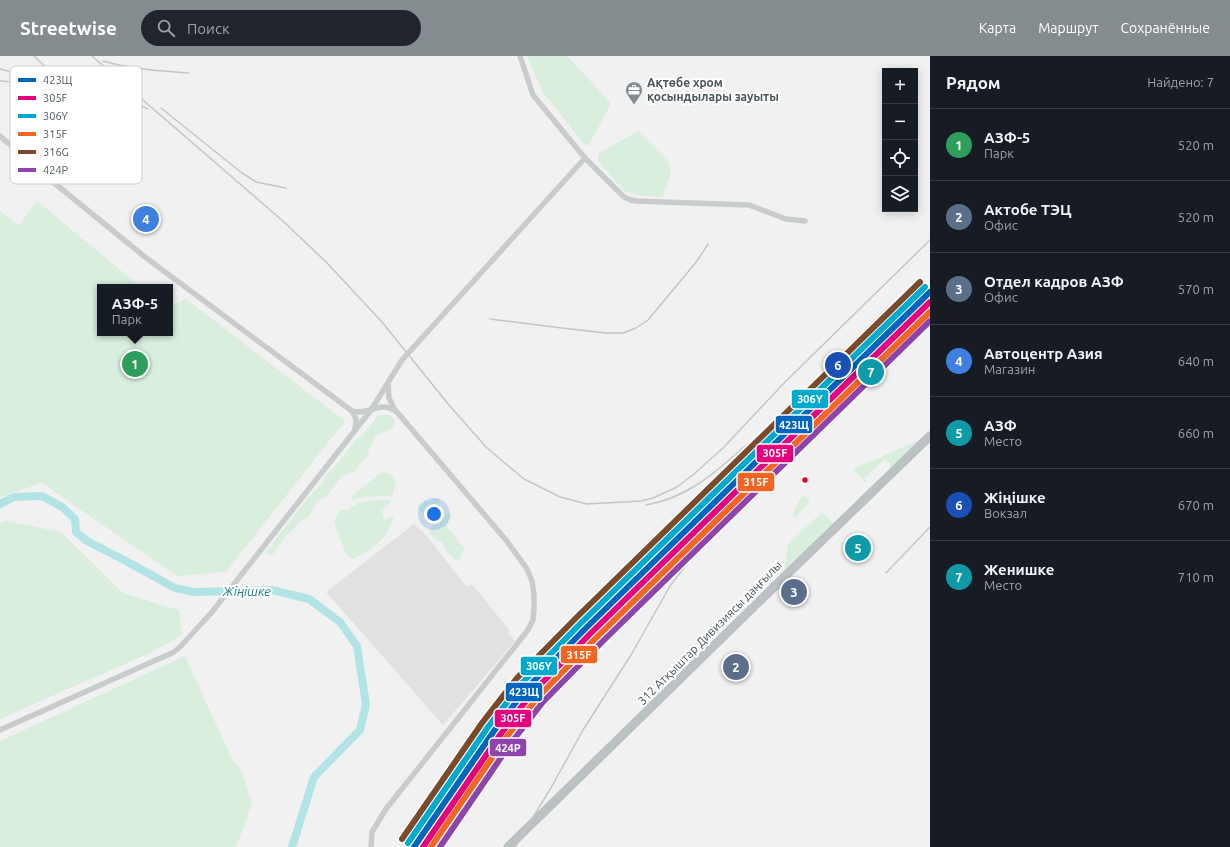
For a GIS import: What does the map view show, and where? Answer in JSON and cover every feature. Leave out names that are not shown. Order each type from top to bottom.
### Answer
[{"type":"highway","name":"312 Атқыштар Дивизиясы даңғылы","points":[[508,847],[780,580],[930,436]]},
{"type":"street","points":[[520,56],[533,94],[585,158],[624,197],[630,200],[749,205],[786,219],[805,221]]},
{"type":"street","points":[[0,136],[10,145]]},
{"type":"street","points":[[0,730],[174,652],[193,634],[260,552],[355,430],[388,384],[402,360],[585,158]]},
{"type":"street","points":[[55,184],[145,257],[352,411],[356,419],[355,430]]},
{"type":"street","points":[[370,847],[372,832],[386,809],[523,638],[533,620],[534,607],[532,581],[527,568],[506,540],[397,412],[388,398],[388,384]]},
{"type":"street","points":[[352,411],[361,412],[379,406],[386,406],[397,412]]},
{"type":"shaded area","points":[[414,524],[425,534],[467,587],[472,584],[510,631],[508,633],[515,641],[443,725],[326,592]]},
{"type":"green space","points":[[527,56],[567,56],[610,102],[610,105],[589,145],[586,146],[542,91]]},
{"type":"green space","points":[[638,131],[670,163],[670,176],[662,197],[642,196],[624,191],[598,161],[598,154]]},
{"type":"green space","points":[[37,201],[137,284],[97,284],[97,336],[173,336],[173,305],[186,299],[345,421],[226,572],[177,576],[42,483],[0,497],[0,211],[19,225]]},
{"type":"green space","points":[[380,415],[389,415],[393,417],[395,425],[389,430],[376,436],[369,449],[367,458],[361,462],[355,471],[342,476],[327,496],[317,502],[309,517],[301,521],[286,535],[274,553],[271,555],[267,554],[266,550],[271,548],[273,543],[310,495],[323,483],[324,477],[334,468],[358,437],[361,437]]},
{"type":"green space","points":[[918,441],[919,442],[892,469],[889,466],[891,465],[885,459],[864,478],[867,481],[865,482],[853,469]]},
{"type":"green space","points":[[382,472],[391,474],[396,481],[393,495],[357,498],[352,500],[351,497]]},
{"type":"green space","points":[[805,495],[810,501],[795,518],[793,516],[797,504]]},
{"type":"green space","points":[[437,498],[440,501],[440,508],[433,516],[426,518],[425,514],[417,509],[419,503],[426,501],[430,502]]},
{"type":"green space","points":[[383,500],[391,501],[382,511],[383,518],[386,520],[393,514],[394,517],[387,532],[374,547],[353,559],[346,554],[334,522],[337,515],[341,509],[347,511],[359,503]]},
{"type":"green space","points":[[822,512],[834,524],[784,572],[788,544]]},
{"type":"green space","points":[[448,513],[451,515],[447,527],[464,548],[460,561],[455,560],[448,553],[442,542],[433,538],[429,530]]},
{"type":"green space","points":[[7,521],[61,532],[123,593],[179,610],[182,635],[152,652],[0,719],[0,523]]},
{"type":"green space","points":[[185,656],[231,757],[242,771],[252,804],[236,847],[0,847],[0,741]]},
{"type":"waterway","name":"Жіңішке","points":[[0,504],[14,497],[42,496],[62,507],[75,519],[76,532],[87,541],[175,588],[194,592],[272,590],[309,599],[340,622],[357,646],[366,704],[360,730],[314,777],[292,847]]},
{"type":"railway","points":[[34,56],[45,66]]},
{"type":"railway","points":[[92,56],[104,66]]},
{"type":"railway","points":[[103,61],[124,66]]},
{"type":"railway","points":[[0,69],[10,72]]},
{"type":"railway","points":[[142,69],[189,73]]},
{"type":"railway","points":[[0,81],[10,82]]},
{"type":"railway","points":[[142,99],[284,222],[327,263],[382,322],[449,405],[487,448],[524,479],[560,497],[587,504],[641,501],[653,498],[677,487],[694,474],[723,448],[785,382],[930,240]]},
{"type":"railway","points":[[142,106],[148,109]]},
{"type":"railway","points":[[161,108],[242,173],[256,182],[286,188]]},
{"type":"railway","points":[[490,319],[606,333],[623,333],[636,328],[648,320],[697,261],[708,244]]},
{"type":"railway","points":[[787,442],[930,302]]},
{"type":"railway","points":[[515,847],[552,786],[583,730],[631,655],[670,586],[754,477],[789,436]]},
{"type":"railway","points":[[646,505],[675,497],[700,483],[723,466],[745,446]]},
{"type":"railway","points":[[886,573],[930,527]]},
{"type":"transit line","name":"316G","points":[[402,839],[482,723],[517,678],[576,618],[920,282]]},
{"type":"transit line","name":"306Y","points":[[408,843],[488,727],[522,683],[581,623],[925,287]]},
{"type":"transit line","name":"423Щ","points":[[414,847],[494,731],[527,688],[586,628],[930,292]]},
{"type":"transit line","name":"305F","points":[[423,847],[500,735],[532,693],[591,633],[930,302]]},
{"type":"transit line","name":"315F","points":[[431,847],[505,739],[538,697],[596,638],[930,312]]},
{"type":"transit line","name":"424Р","points":[[440,847],[511,743],[543,702],[601,643],[930,321]]},
{"type":"place","name":"Ақтөбе хром қосындылары зауыты","points":[[634,105]]},
{"type":"place","name":"Автоцентр Азия","points":[[146,219]]},
{"type":"place","name":"АЗФ-5","points":[[135,364]]},
{"type":"place","name":"Жіңішке","points":[[838,365]]},
{"type":"place","name":"Женишке","points":[[871,372]]},
{"type":"place","name":"АЗФ","points":[[858,548]]},
{"type":"place","name":"Отдел кадров АЗФ","points":[[794,592]]},
{"type":"place","name":"Актобе ТЭЦ","points":[[736,667]]}]
